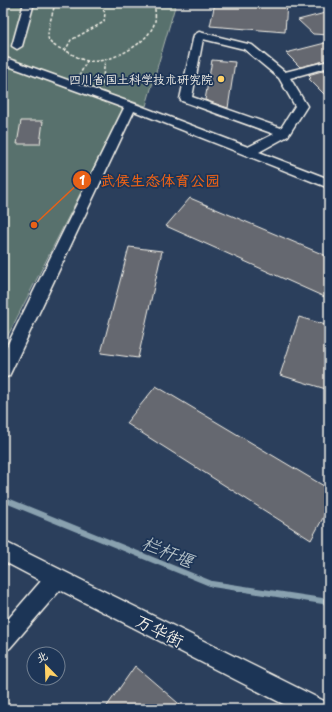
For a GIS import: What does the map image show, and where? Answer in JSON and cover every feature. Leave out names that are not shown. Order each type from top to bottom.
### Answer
[{"type":"street","points":[[17,46],[29,3]]},
{"type":"street","points":[[249,152],[284,133],[301,106],[282,76],[248,47],[199,35],[186,99],[284,133]]},
{"type":"street","points":[[3,60],[131,106],[329,184]]},
{"type":"street","points":[[282,76],[329,64]]},
{"type":"street","points":[[3,371],[131,106]]},
{"type":"street","name":"万华街","points":[[3,551],[316,709]]},
{"type":"street","points":[[3,641],[57,578]]},
{"type":"path","points":[[55,3],[48,36],[49,41],[53,46],[87,61],[105,60],[130,49],[152,28],[155,21],[154,3]]},
{"type":"path","points":[[66,3],[101,5],[114,3]]},
{"type":"path","points":[[65,51],[71,40],[104,22],[106,17],[101,5]]},
{"type":"path","points":[[101,87],[105,60]]},
{"type":"path","points":[[78,77],[87,61]]},
{"type":"green space","points":[[8,3],[176,3],[146,106],[128,100],[3,345],[3,54],[5,52],[3,50],[3,18]]},
{"type":"building","points":[[215,3],[287,3],[285,32],[210,26]]},
{"type":"building","points":[[329,12],[329,35],[313,34],[298,20]]},
{"type":"building","points":[[329,42],[329,60],[300,67],[286,53]]},
{"type":"building","name":"四川省国土科学技术研究院","points":[[212,60],[235,62],[228,108],[205,100]]},
{"type":"building","points":[[329,69],[329,99],[309,79],[311,78],[308,75]]},
{"type":"building","points":[[21,121],[43,121],[40,144],[17,144]]},
{"type":"building","points":[[190,198],[329,257],[329,299],[166,226]]},
{"type":"building","points":[[129,247],[162,251],[138,358],[101,353]]},
{"type":"building","points":[[299,317],[329,326],[329,390],[280,375]]},
{"type":"building","points":[[156,386],[329,489],[329,507],[311,540],[126,423]]},
{"type":"building","points":[[135,666],[185,709],[105,709]]},
{"type":"waterway","name":"栏杆堰","points":[[3,499],[212,584],[329,602]]},
{"type":"place","name":"四川省国土科学技术研究院","points":[[221,79]]},
{"type":"place","name":"武侯生态体育公园","points":[[34,225]]}]
